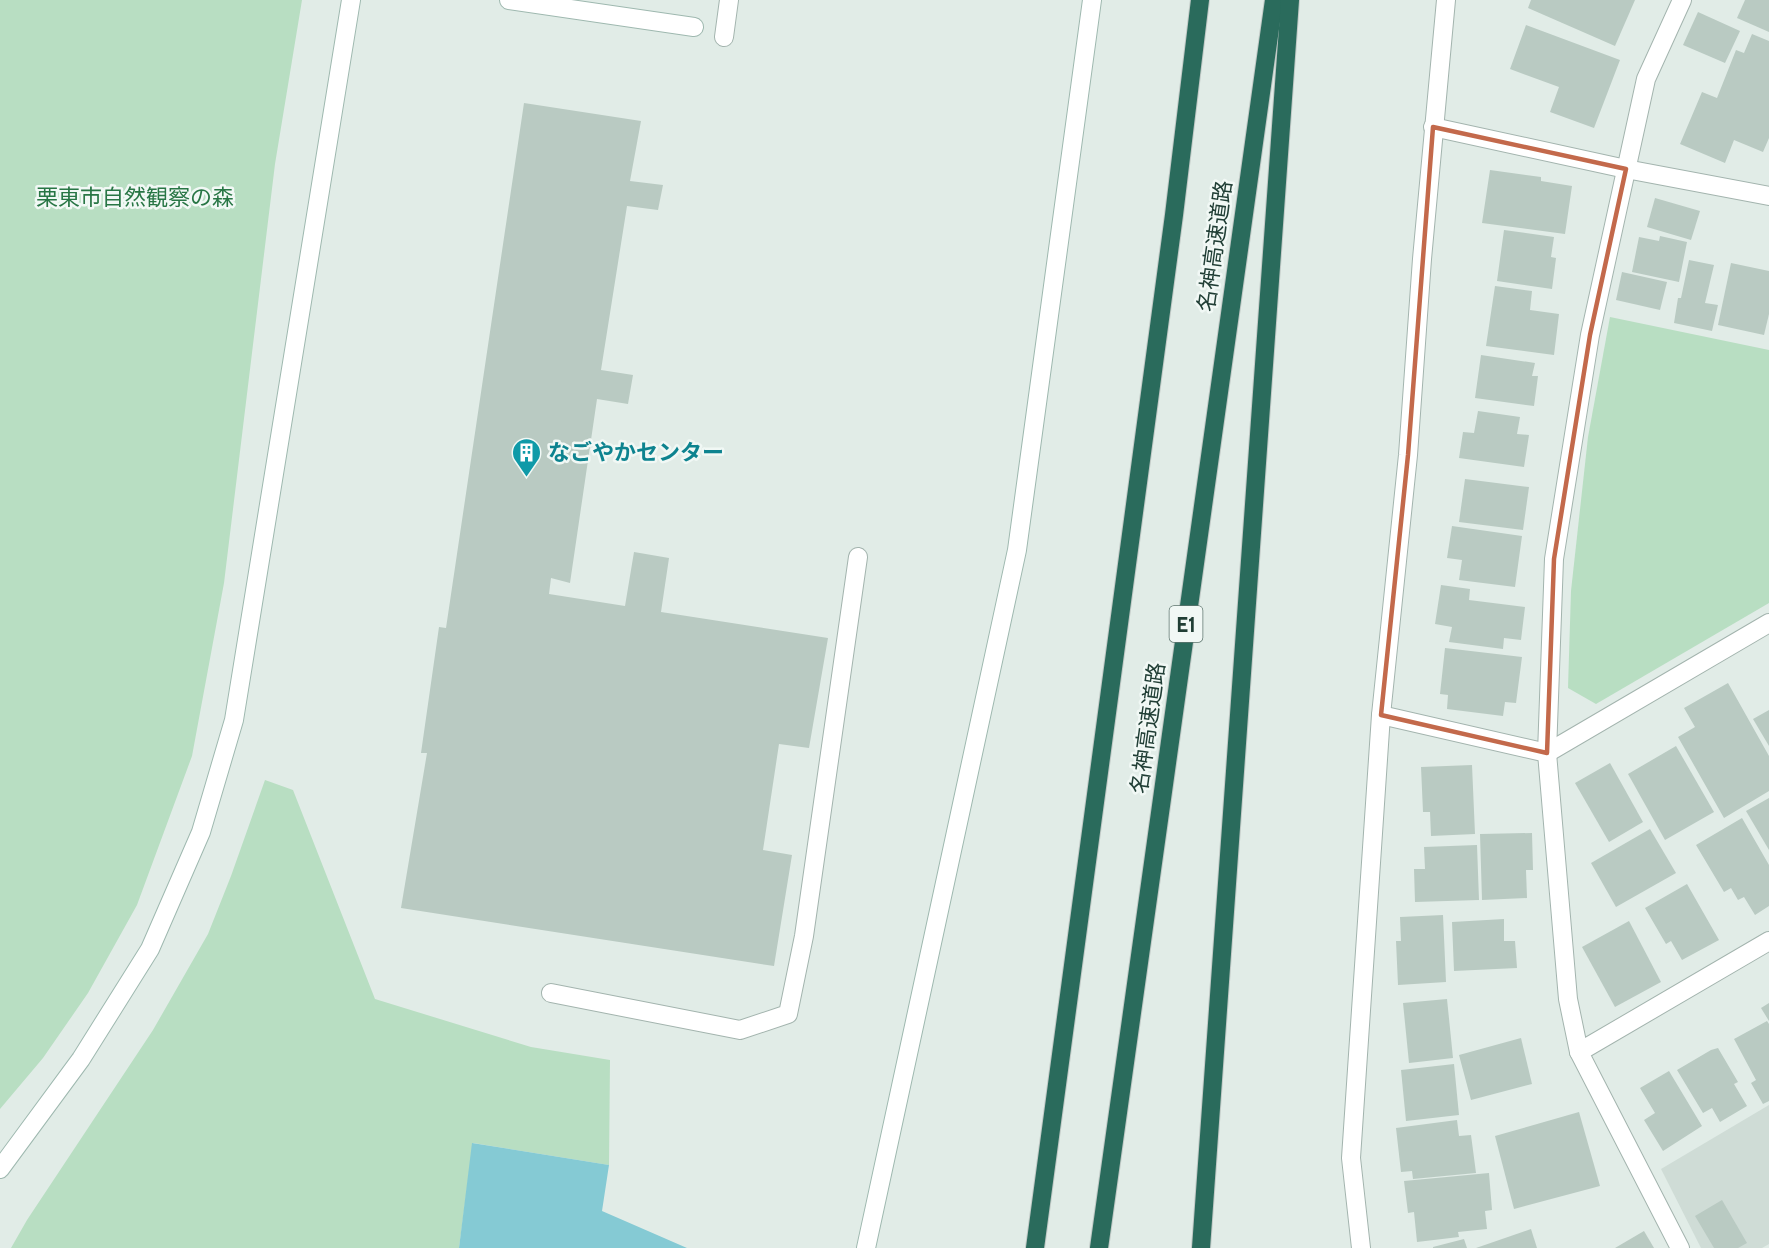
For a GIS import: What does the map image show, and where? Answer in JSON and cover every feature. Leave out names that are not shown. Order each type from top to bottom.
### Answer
[{"type":"highway","name":"名神高速道路","points":[[1035,1248],[1173,227],[1200,0]]},
{"type":"highway","name":"名神高速道路","points":[[1100,1248],[1274,0]]},
{"type":"highway","points":[[1201,1248],[1290,0]]},
{"type":"street","points":[[0,1169],[81,1059],[150,949],[201,832],[234,720],[351,0]]},
{"type":"street","points":[[509,0],[694,27]]},
{"type":"street","points":[[724,37],[729,0]]},
{"type":"street","points":[[866,1248],[1017,550],[1092,0]]},
{"type":"street","points":[[1361,1248],[1351,1158],[1381,715],[1408,455],[1433,127],[1446,0]]},
{"type":"street","points":[[1680,1248],[1579,1052],[1568,999],[1547,753],[1554,559],[1590,335],[1646,79],[1682,0]]},
{"type":"street","points":[[1433,127],[1626,169],[1769,196]]},
{"type":"street","points":[[551,993],[740,1030],[788,1014],[804,936],[858,557]]},
{"type":"street","points":[[1381,715],[1547,753],[1769,623]]},
{"type":"street","points":[[1579,1052],[1769,941]]},
{"type":"highlighted area","points":[[1433,127],[1626,169],[1590,335],[1554,559],[1547,753],[1381,715],[1408,455]]},
{"type":"shaded area","points":[[1769,1105],[1769,1244],[1762,1248],[1701,1248],[1661,1169]]},
{"type":"green space","name":"栗東市自然観察の森","points":[[0,0],[302,0],[275,164],[224,583],[192,756],[137,905],[88,993],[43,1058],[0,1109]]},
{"type":"green space","points":[[1610,317],[1769,350],[1769,603],[1596,704],[1568,688],[1571,591],[1588,437]]},
{"type":"green space","points":[[265,780],[293,790],[375,999],[531,1047],[610,1060],[609,1165],[473,1143],[459,1248],[11,1248],[27,1220],[153,1030],[208,934]]},
{"type":"water","points":[[472,1143],[609,1165],[602,1211],[687,1248],[459,1248]]},
{"type":"building","points":[[1531,0],[1635,0],[1615,46],[1528,8]]},
{"type":"building","points":[[1745,0],[1769,0],[1769,32],[1737,18]]},
{"type":"building","points":[[1698,12],[1740,31],[1725,63],[1683,45]]},
{"type":"building","points":[[1526,25],[1620,60],[1594,128],[1550,112],[1559,87],[1510,69]]},
{"type":"building","points":[[1752,34],[1769,41],[1769,138],[1763,152],[1734,140],[1725,163],[1680,144],[1702,92],[1717,98],[1736,50],[1744,53]]},
{"type":"building","name":"なごやかセンター","points":[[524,103],[641,121],[630,181],[663,185],[658,210],[627,206],[601,370],[633,375],[628,404],[597,399],[570,583],[551,578],[549,594],[625,606],[634,552],[669,558],[661,612],[828,638],[809,748],[779,744],[763,850],[792,855],[774,966],[401,908],[427,753],[421,753],[439,627],[446,628]]},
{"type":"building","points":[[1490,170],[1541,177],[1541,181],[1572,186],[1565,234],[1482,223]]},
{"type":"building","points":[[1655,198],[1700,211],[1691,240],[1647,227]]},
{"type":"building","points":[[1504,230],[1554,237],[1551,257],[1556,258],[1552,289],[1497,281]]},
{"type":"building","points":[[1660,236],[1687,242],[1679,282],[1632,272],[1639,237],[1659,241]]},
{"type":"building","points":[[1689,260],[1714,265],[1705,303],[1718,305],[1712,331],[1674,323],[1678,298],[1681,298]]},
{"type":"building","points":[[1731,263],[1769,271],[1769,314],[1764,335],[1718,325]]},
{"type":"building","points":[[1622,272],[1667,282],[1660,310],[1616,300]]},
{"type":"building","points":[[1495,286],[1532,291],[1530,310],[1559,314],[1554,355],[1486,346]]},
{"type":"building","points":[[1481,355],[1535,363],[1532,376],[1538,376],[1534,406],[1475,398]]},
{"type":"building","points":[[1478,411],[1520,417],[1517,434],[1529,435],[1524,467],[1459,458],[1463,432],[1474,433]]},
{"type":"building","points":[[1465,479],[1529,487],[1523,530],[1459,522]]},
{"type":"building","points":[[1452,526],[1522,536],[1515,587],[1459,580],[1462,560],[1447,558]]},
{"type":"building","points":[[1441,585],[1470,589],[1469,600],[1525,607],[1521,640],[1504,638],[1503,649],[1449,642],[1452,627],[1435,624]]},
{"type":"building","points":[[1445,648],[1522,657],[1516,703],[1505,702],[1503,716],[1447,709],[1448,695],[1440,694]]},
{"type":"building","points":[[1728,683],[1769,756],[1769,791],[1724,818],[1678,737],[1695,727],[1684,708]]},
{"type":"building","points":[[1769,710],[1769,746],[1753,719]]},
{"type":"building","points":[[1676,746],[1714,812],[1665,840],[1628,774]]},
{"type":"building","points":[[1610,763],[1643,822],[1609,842],[1575,783]]},
{"type":"building","points":[[1472,765],[1475,834],[1431,836],[1430,812],[1423,812],[1421,767]]},
{"type":"building","points":[[1769,798],[1769,850],[1746,811]]},
{"type":"building","points":[[1742,818],[1769,865],[1769,906],[1755,915],[1744,897],[1738,900],[1731,888],[1724,892],[1696,845]]},
{"type":"building","points":[[1650,829],[1676,873],[1616,907],[1591,863]]},
{"type":"building","points":[[1532,833],[1533,870],[1526,870],[1527,898],[1482,900],[1480,834]]},
{"type":"building","points":[[1477,845],[1479,900],[1415,902],[1414,869],[1425,869],[1424,847]]},
{"type":"building","points":[[1687,884],[1719,940],[1682,960],[1671,941],[1666,944],[1645,908]]},
{"type":"building","points":[[1443,915],[1446,982],[1398,985],[1396,941],[1401,941],[1400,917]]},
{"type":"building","points":[[1504,919],[1504,941],[1515,941],[1517,968],[1454,971],[1452,922]]},
{"type":"building","points":[[1629,921],[1661,982],[1615,1007],[1582,947]]},
{"type":"building","points":[[1447,999],[1453,1058],[1409,1063],[1403,1003]]},
{"type":"building","points":[[1769,1003],[1769,1021],[1761,1008]]},
{"type":"building","points":[[1767,1021],[1769,1024],[1769,1101],[1763,1104],[1751,1083],[1756,1080],[1734,1039]]},
{"type":"building","points":[[1521,1038],[1532,1084],[1471,1100],[1459,1055]]},
{"type":"building","points":[[1718,1048],[1738,1082],[1734,1084],[1747,1106],[1720,1122],[1712,1108],[1703,1113],[1677,1070]]},
{"type":"building","points":[[1454,1064],[1459,1115],[1406,1121],[1401,1070]]},
{"type":"building","points":[[1669,1071],[1702,1126],[1663,1151],[1644,1120],[1655,1113],[1640,1088]]},
{"type":"building","points":[[1579,1112],[1600,1186],[1514,1209],[1495,1136]]},
{"type":"building","points":[[1457,1120],[1459,1136],[1471,1135],[1476,1173],[1413,1179],[1412,1171],[1401,1172],[1396,1128]]},
{"type":"building","points":[[1489,1173],[1492,1210],[1485,1211],[1487,1229],[1458,1232],[1459,1237],[1417,1242],[1414,1212],[1408,1213],[1404,1181]]},
{"type":"building","points":[[1722,1200],[1747,1243],[1738,1248],[1714,1248],[1695,1216]]},
{"type":"building","points":[[1531,1229],[1537,1248],[1476,1248]]},
{"type":"building","points":[[1644,1231],[1654,1248],[1615,1248]]},
{"type":"building","points":[[1464,1239],[1467,1248],[1433,1248],[1433,1247]]},
{"type":"place","name":"なごやかセンター","points":[[527,478]]}]
